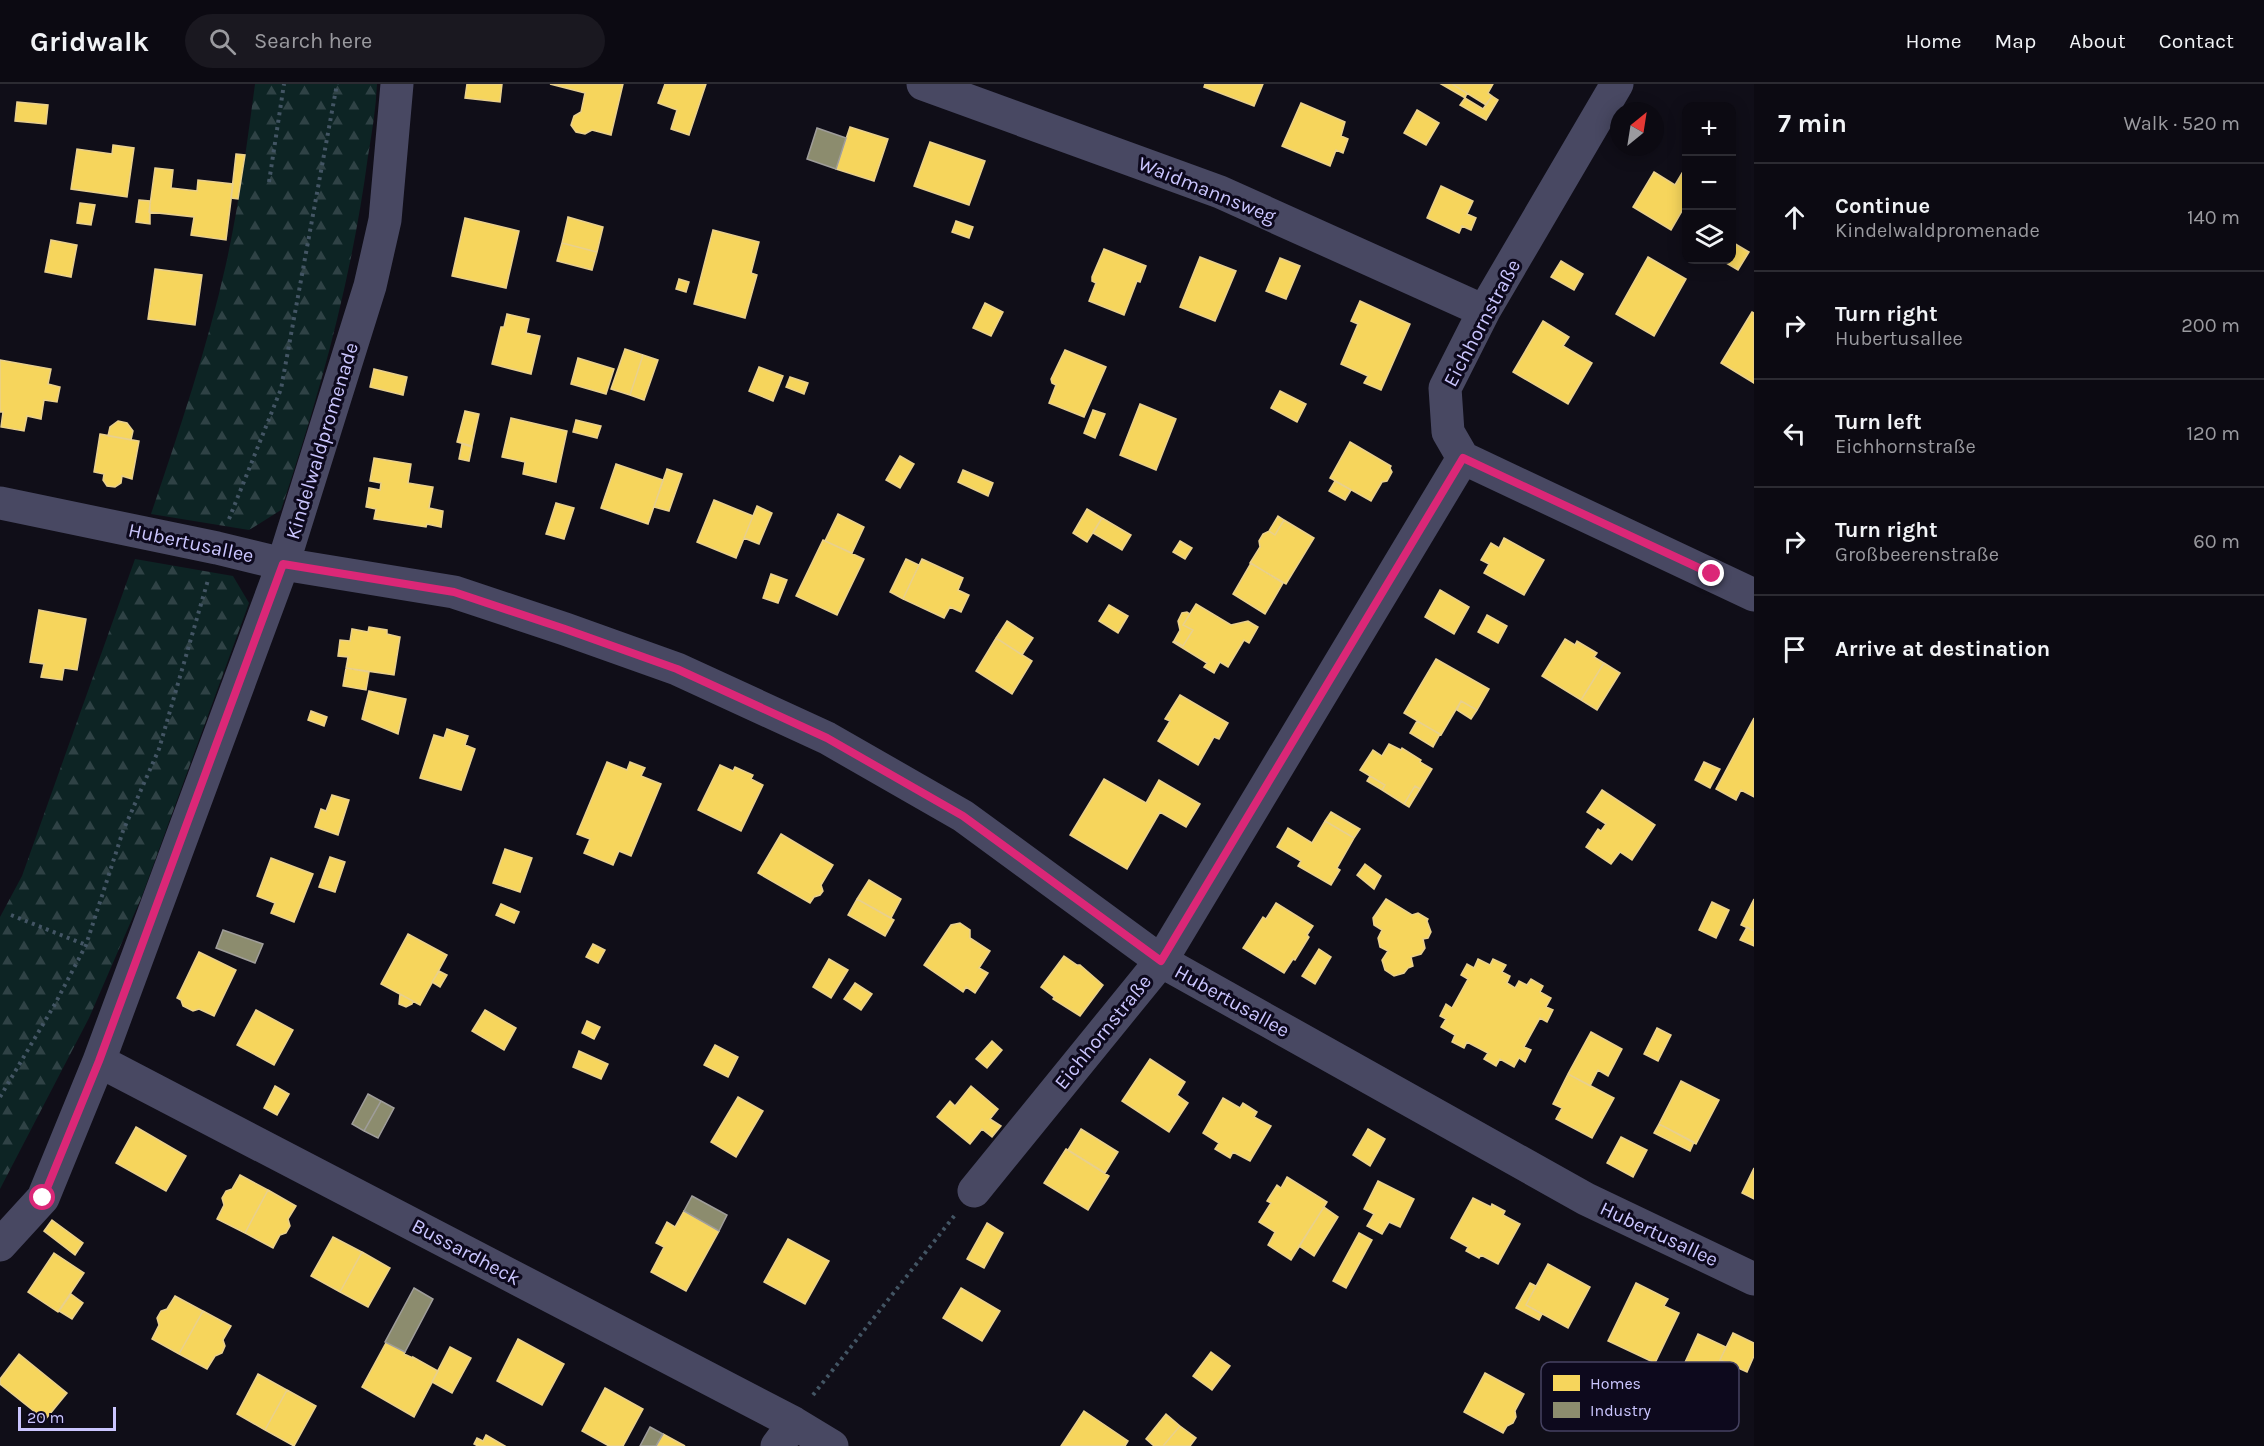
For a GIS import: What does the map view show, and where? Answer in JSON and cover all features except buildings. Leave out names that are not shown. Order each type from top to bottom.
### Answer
[{"type":"street","name":"Kindelwaldpromenade","points":[[0,1245],[43,1198],[99,1061],[283,564],[370,286],[385,220],[397,84]]},
{"type":"street","name":"Waidmannsweg","points":[[923,84],[1220,192],[1484,311]]},
{"type":"street","name":"Eichhornstraße","points":[[974,1191],[1161,961],[1463,458],[1448,432],[1445,388],[1484,311],[1617,84]]},
{"type":"street","points":[[1463,458],[1754,595]]},
{"type":"street","name":"Hubertusallee","points":[[0,503],[283,564],[454,592],[677,669],[827,738],[963,816],[1161,961],[1586,1199],[1754,1279]]},
{"type":"street","name":"Bussardheck","points":[[99,1061],[785,1435],[832,1446]]},
{"type":"path","points":[[268,182],[284,84]]},
{"type":"path","points":[[0,1097],[55,1004],[86,945],[123,831],[159,749],[217,548],[281,389],[337,84]]},
{"type":"path","points":[[11,915],[86,945]]},
{"type":"path","points":[[785,1435],[804,1407],[974,1191]]},
{"type":"green space","points":[[255,84],[377,84],[361,201],[344,291],[309,423],[281,510],[249,530],[151,514],[192,390],[218,296],[239,197]]},
{"type":"green space","points":[[135,559],[233,576],[249,603],[142,896],[89,1018],[0,1189],[0,917],[22,876]]},
{"type":"route","points":[[43,1198],[99,1061],[283,564],[454,592],[677,669],[827,738],[963,816],[1161,961],[1463,458],[1712,574]]}]
